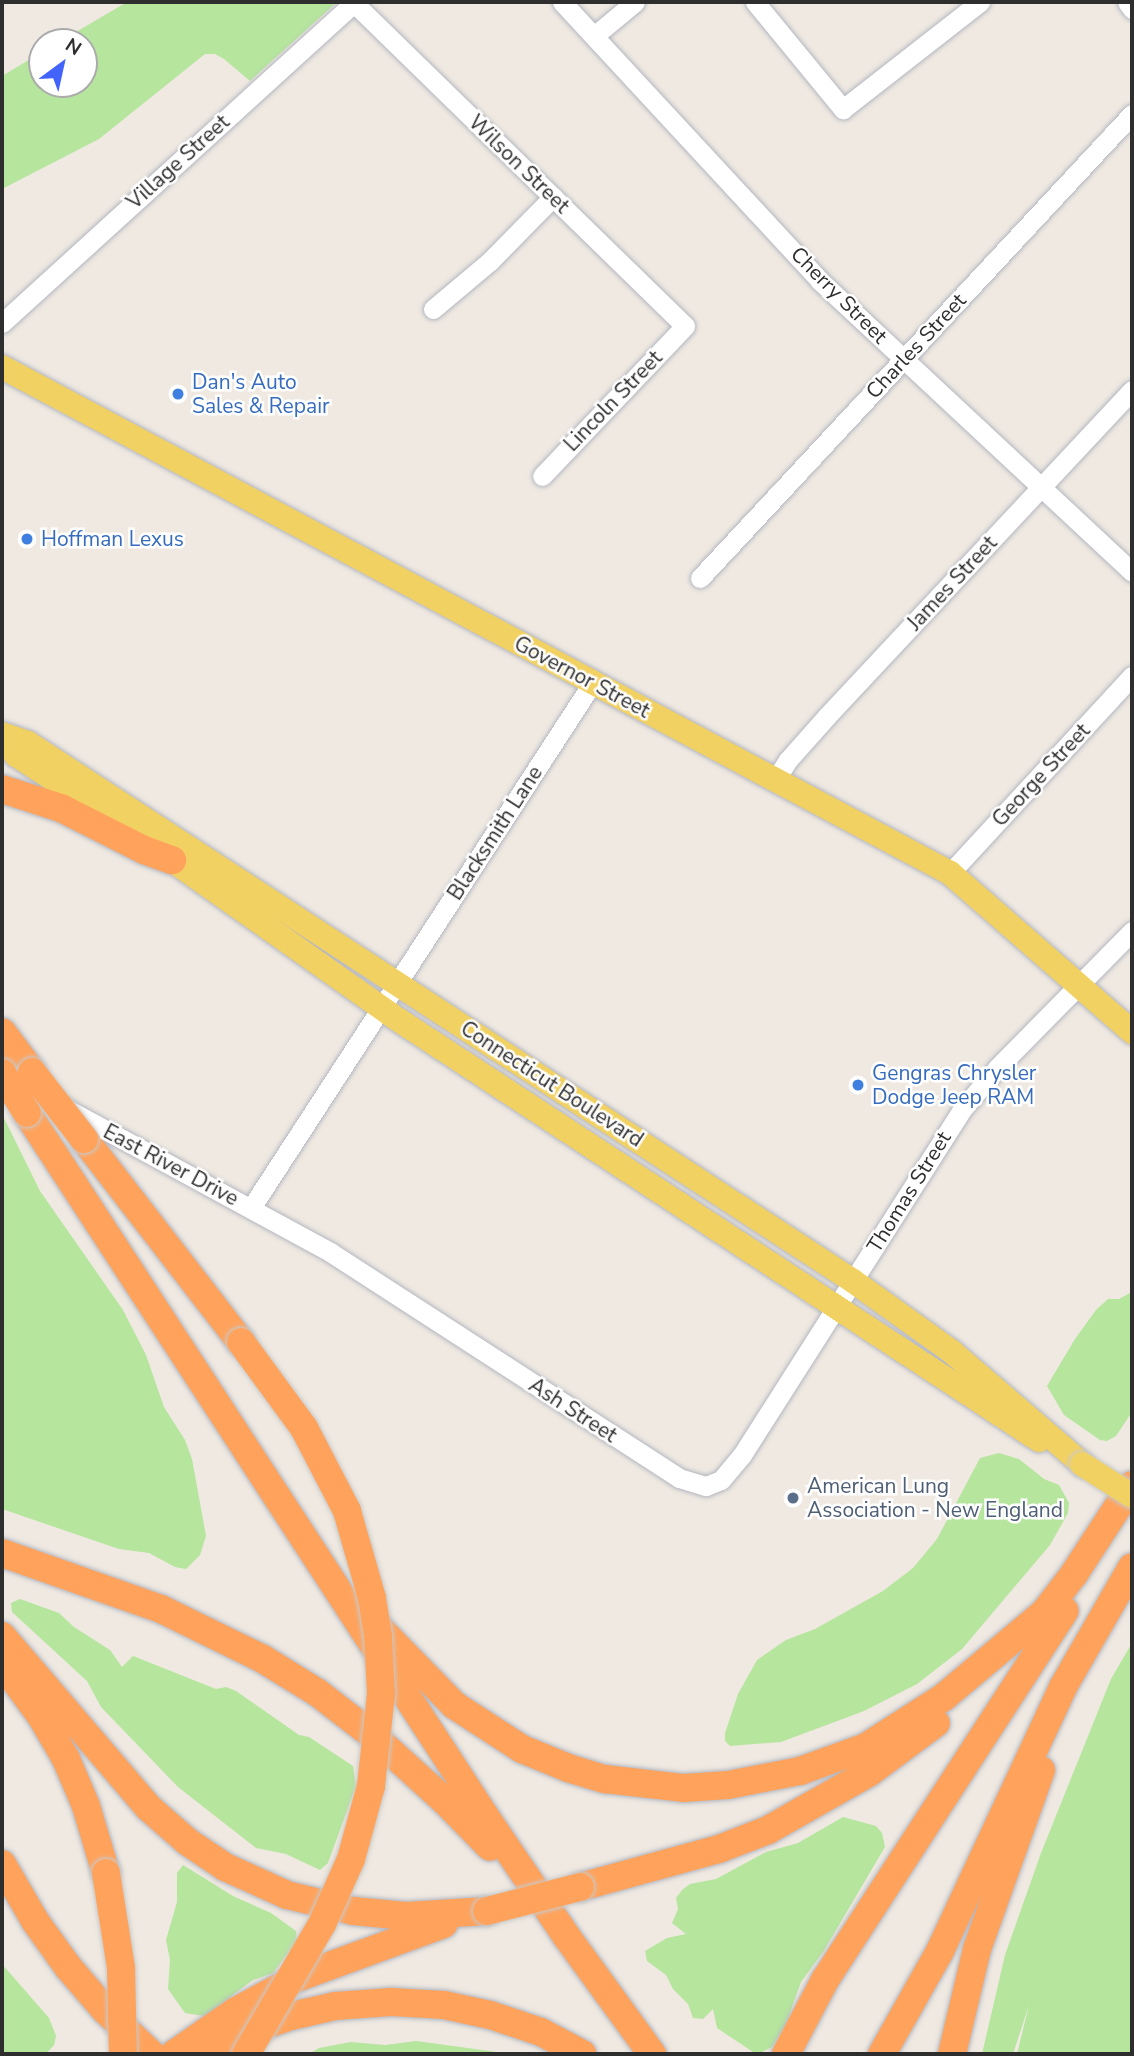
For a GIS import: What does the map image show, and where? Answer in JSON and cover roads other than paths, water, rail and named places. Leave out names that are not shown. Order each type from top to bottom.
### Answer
[{"type":"highway","points":[[2,789],[61,808],[144,850],[172,860]]},
{"type":"highway","points":[[2,1032],[304,1427],[347,1511],[362,1554],[375,1614],[381,1686],[373,1776],[351,1859],[322,1924],[246,2054]]},
{"type":"highway","points":[[2,1075],[567,1937],[652,2054]]},
{"type":"highway","points":[[183,2052],[259,1997],[309,1972],[382,1944],[487,1911],[729,1846],[768,1830],[828,1798],[888,1760],[938,1721],[993,1670],[1045,1612],[1080,1565],[1132,1485]]},
{"type":"highway","points":[[2,1553],[186,1619],[263,1659],[318,1693],[371,1734],[445,1801],[499,1857],[567,1937]]},
{"type":"highway","points":[[320,1563],[422,1675],[481,1726],[522,1749],[568,1769],[605,1779],[664,1788],[704,1787],[750,1781],[808,1769],[856,1751],[901,1727],[944,1697],[1045,1612]]},
{"type":"highway","points":[[786,2054],[825,1980],[1066,1609],[1080,1565]]},
{"type":"highway","points":[[882,2054],[940,1951],[1053,1707],[1088,1640],[1132,1567]]},
{"type":"highway","points":[[2,1636],[154,1813],[197,1849],[236,1872],[298,1899],[353,1911],[406,1916],[487,1911]]},
{"type":"highway","points":[[2,1663],[41,1716],[66,1759],[83,1797],[106,1873],[121,1968],[123,2054]]},
{"type":"highway","points":[[951,2054],[985,1925],[1047,1754],[1053,1707]]},
{"type":"highway","points":[[2,1864],[51,1945],[91,1995],[151,2054]]},
{"type":"highway","points":[[51,1945],[183,2052]]},
{"type":"highway","points":[[183,2052],[291,2016],[335,2006],[391,2002],[435,2004],[489,2015],[541,2032],[582,2054]]},
{"type":"main road","name":"Governor Street","points":[[2,367],[950,873],[1132,1032]]},
{"type":"main road","name":"Connecticut Boulevard","points":[[2,736],[28,743],[853,1281],[952,1352],[1082,1464]]},
{"type":"main road","name":"Connecticut Boulevard","points":[[2,736],[16,755],[172,860],[381,1008],[837,1305],[985,1408],[1132,1496]]},
{"type":"street","name":"Wilson Street","points":[[354,2],[685,326]]},
{"type":"street","name":"Village Street","points":[[2,323],[354,2]]},
{"type":"street","name":"Cherry Street","points":[[562,2],[819,280],[1132,572]]},
{"type":"street","points":[[594,36],[635,2]]},
{"type":"street","points":[[755,2],[843,109],[980,2]]},
{"type":"street","points":[[1127,2],[1132,9]]},
{"type":"street","name":"Charles Street","points":[[700,578],[1132,114]]},
{"type":"street","points":[[433,309],[490,261],[553,197]]},
{"type":"street","name":"Lincoln Street","points":[[542,475],[685,326]]},
{"type":"street","name":"James Street","points":[[776,779],[796,751],[1132,390]]},
{"type":"street","name":"George Street","points":[[950,873],[1132,676]]},
{"type":"street","name":"Blacksmith Lane","points":[[397,983],[593,682]]},
{"type":"street","name":"Thomas Street","points":[[837,1305],[979,1087],[1132,932]]},
{"type":"street","name":"East River Drive","points":[[2,1075],[251,1208],[397,983]]},
{"type":"street","name":"Ash Street","points":[[251,1208],[330,1252],[679,1478],[696,1485],[715,1484],[728,1475],[837,1305]]},
{"type":"place","name":"Dan's Auto Sales & Repair","points":[[178,394]]},
{"type":"place","name":"Hoffman Lexus","points":[[27,539]]},
{"type":"place","name":"Gengras Chrysler Dodge Jeep RAM","points":[[858,1085]]},
{"type":"place","name":"American Lung Association - New England","points":[[793,1498]]}]
